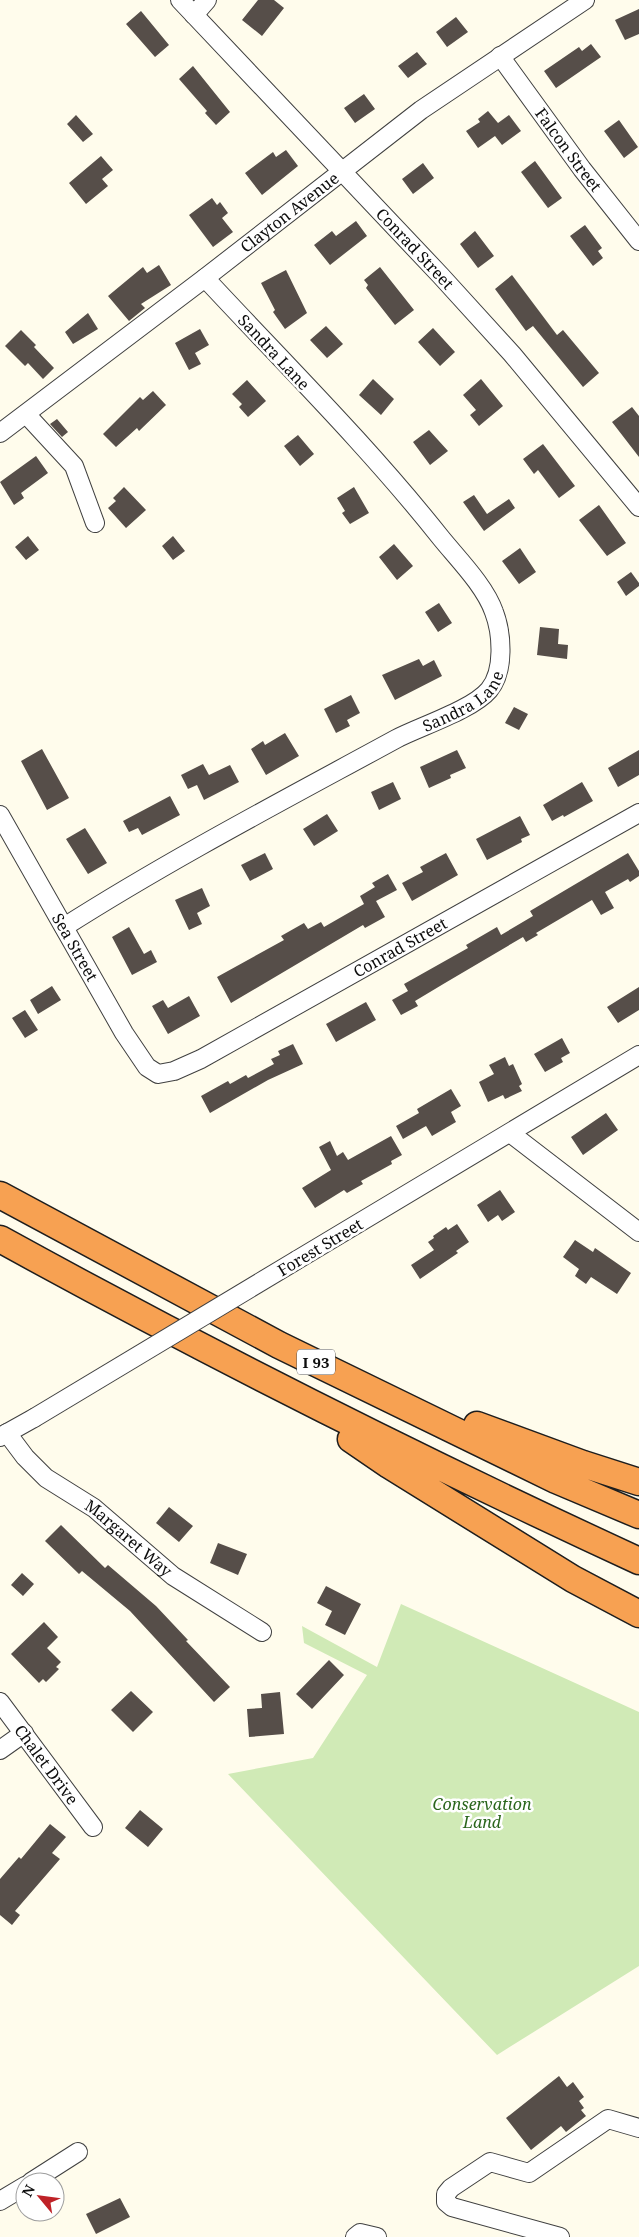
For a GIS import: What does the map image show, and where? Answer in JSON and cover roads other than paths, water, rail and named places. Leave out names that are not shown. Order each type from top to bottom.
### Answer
[{"type":"highway","name":"I 93","points":[[0,1195],[158,1281],[332,1370],[556,1480],[639,1515]]},
{"type":"highway","name":"I 93","points":[[0,1239],[274,1386],[509,1501],[639,1561]]},
{"type":"highway","points":[[332,1370],[583,1464],[639,1482]]},
{"type":"highway","points":[[274,1386],[389,1465],[573,1579],[639,1614]]},
{"type":"street","name":"Conrad Street","points":[[180,0],[441,276],[512,354],[636,499]]},
{"type":"street","points":[[194,15],[207,0]]},
{"type":"street","name":"Clayton Avenue","points":[[0,434],[343,172],[421,110],[585,0]]},
{"type":"street","name":"Falcon Street","points":[[500,56],[582,168],[639,241]]},
{"type":"street","name":"Sandra Lane","points":[[64,927],[138,880],[263,809],[418,727],[469,706],[490,689],[500,665],[502,638],[494,610],[476,581],[392,477],[205,278]]},
{"type":"street","points":[[26,414],[74,466],[95,524]]},
{"type":"street","name":"Sea Street","points":[[0,815],[133,1048],[147,1067],[158,1074]]},
{"type":"street","name":"Conrad Street","points":[[158,1074],[174,1071],[202,1059],[637,818]]},
{"type":"street","name":"Forest Street","points":[[4,1435],[639,1055]]},
{"type":"street","points":[[510,1133],[639,1232]]},
{"type":"street","name":"Margaret Way","points":[[4,1435],[46,1478],[94,1508],[174,1576],[262,1632]]},
{"type":"street","name":"Chalet Drive","points":[[0,1702],[93,1827]]},
{"type":"street","points":[[0,1750],[24,1733]]},
{"type":"street","points":[[560,2237],[452,2207],[448,2205],[445,2198],[451,2188],[490,2162],[529,2173],[608,2119],[639,2128]]},
{"type":"street","points":[[47,2172],[78,2152]]},
{"type":"street","points":[[0,2201],[15,2192]]},
{"type":"street","points":[[355,2237],[360,2233],[377,2237]]},
{"type":"park label","name":"Conservation Land","points":[[482,1813]]}]
